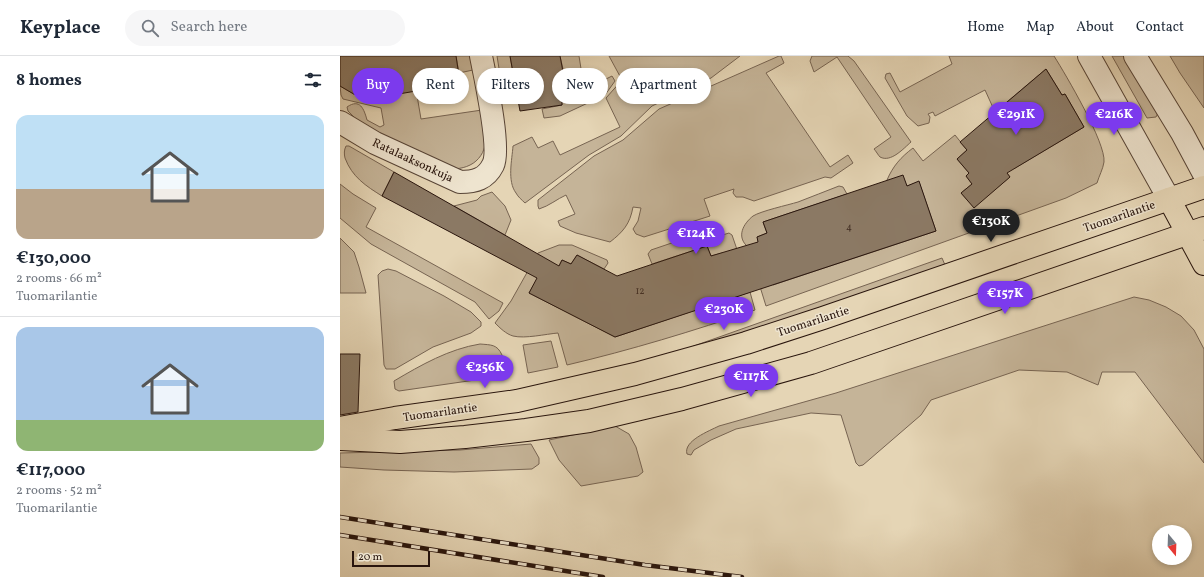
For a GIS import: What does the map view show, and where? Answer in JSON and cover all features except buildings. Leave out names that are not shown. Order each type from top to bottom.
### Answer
[{"type":"main road","name":"Tuomarilantie","points":[[340,428],[395,418],[517,401],[635,374],[823,318],[1204,187]]},
{"type":"main road","points":[[1169,199],[1196,231],[1204,264]]},
{"type":"main road","name":"Tuomarilantie","points":[[340,439],[400,442],[526,430],[589,420],[682,399],[811,363],[1196,231]]},
{"type":"street","name":"Ratalaaksonkuja","points":[[340,122],[375,143],[460,182],[474,182],[485,176],[494,164],[496,142],[481,56]]},
{"type":"street","points":[[1089,56],[1169,199]]},
{"type":"street","points":[[1135,56],[1182,133],[1204,174]]},
{"type":"shaded area","points":[[456,56],[470,56],[473,70],[469,71],[469,68],[458,68]]},
{"type":"shaded area","points":[[497,56],[510,56],[512,68],[499,68]]},
{"type":"shaded area","points":[[560,56],[579,56],[581,68],[563,68]]},
{"type":"shaded area","points":[[609,56],[740,56],[711,78],[711,68],[616,69]]},
{"type":"shaded area","points":[[781,56],[784,63],[766,73],[830,167],[848,155],[853,163],[831,178],[825,177],[754,201],[743,197],[736,197],[733,193],[734,189],[704,199],[710,216],[644,237],[636,234],[633,229],[638,221],[641,208],[633,207],[628,223],[619,235],[610,242],[576,233],[560,226],[558,221],[575,214],[566,195],[539,209],[538,200],[594,156],[623,140],[659,109],[670,104],[711,104],[711,86]]},
{"type":"shaded area","points":[[812,56],[848,56],[854,61],[911,142],[893,156],[888,158],[880,157],[874,149],[891,137],[837,57],[814,72],[810,61]]},
{"type":"shaded area","points":[[949,56],[1054,56],[1084,109],[1099,140],[1104,162],[1097,183],[1066,198],[766,306],[757,277],[769,273],[773,285],[936,231],[919,182],[907,186],[887,180],[898,162],[913,148],[923,161],[955,135],[967,150],[957,159],[969,173],[966,176],[972,184],[961,193],[974,207],[1010,177],[999,163],[1015,168],[1084,127],[1065,94],[1062,95],[1046,69],[995,112],[985,90],[935,116],[933,112],[928,114],[930,117],[929,123],[918,126],[907,116],[885,78],[886,74],[890,73],[900,92],[952,64]]},
{"type":"shaded area","points":[[1112,56],[1125,56],[1158,113],[1156,117],[1147,118]]},
{"type":"shaded area","points":[[1170,56],[1204,56],[1204,108],[1180,73]]},
{"type":"shaded area","points":[[612,76],[615,81],[608,91],[608,78]]},
{"type":"shaded area","points":[[412,79],[412,104],[418,104],[421,119],[482,110],[486,136],[483,153],[478,159],[467,166],[451,169],[443,168],[359,122],[348,111],[347,107],[358,104],[363,109],[367,120],[380,127],[384,125],[381,108],[364,104],[404,104],[404,84]]},
{"type":"shaded area","points":[[340,86],[352,93],[352,101],[343,99]]},
{"type":"shaded area","points":[[616,87],[616,104],[656,104],[652,106],[621,136],[589,155],[525,203],[513,188],[511,170],[513,146],[532,137],[538,148],[553,141],[560,155],[620,127],[608,102],[608,96]]},
{"type":"shaded area","points":[[586,104],[560,116],[544,118],[542,109],[562,105]]},
{"type":"shaded area","points":[[346,146],[349,146],[394,172],[382,196],[365,185],[351,171],[345,158],[344,152]]},
{"type":"shaded area","points":[[340,184],[376,208],[366,227],[503,303],[499,311],[489,319],[475,302],[371,244],[340,218]]},
{"type":"shaded area","points":[[839,186],[843,187],[847,194],[763,222],[767,233],[757,237],[759,243],[748,247],[744,243],[742,239],[742,231],[746,223],[753,216],[768,210],[798,202]]},
{"type":"shaded area","points":[[492,192],[505,206],[511,220],[505,235],[454,206],[477,200],[481,196]]},
{"type":"shaded area","points":[[713,229],[716,237],[729,233],[732,235],[743,267],[729,272],[722,253],[711,256],[707,246],[652,264],[648,254],[651,250]]},
{"type":"shaded area","points":[[340,238],[354,252],[366,293],[340,293]]},
{"type":"shaded area","points":[[559,245],[572,245],[607,260],[608,263],[604,269],[577,255],[571,264],[562,260],[548,287],[536,281],[529,293],[615,337],[750,292],[755,310],[662,340],[567,365],[558,333],[518,337],[510,335],[495,323],[511,301],[538,253]]},
{"type":"shaded area","points":[[942,258],[945,265],[805,315],[692,349],[691,347]]},
{"type":"shaded area","points":[[388,269],[396,271],[471,312],[481,322],[481,326],[471,333],[433,347],[395,369],[386,369],[384,365],[378,275],[382,271]]},
{"type":"shaded area","points":[[1134,297],[1149,300],[1166,307],[1181,316],[1194,330],[1204,349],[1204,463],[1135,372],[1102,372],[1098,385],[1067,372],[1019,370],[931,400],[921,415],[863,465],[859,466],[856,463],[841,415],[811,413],[736,429],[711,440],[694,450],[691,455],[687,454],[687,449],[693,441],[719,426],[836,393]]},
{"type":"shaded area","points":[[551,341],[558,367],[528,373],[523,345]]},
{"type":"shaded area","points":[[480,344],[496,347],[503,357],[502,367],[489,378],[399,391],[395,389],[394,381],[425,364],[457,350]]},
{"type":"shaded area","points":[[615,426],[629,434],[636,447],[643,472],[638,476],[581,486],[559,460],[549,440]]},
{"type":"shaded area","points":[[531,444],[539,458],[539,464],[532,469],[454,472],[340,467],[340,453],[460,450]]},
{"type":"railway","points":[[340,517],[645,565],[742,577]]},
{"type":"railway","points":[[340,535],[603,577]]}]
